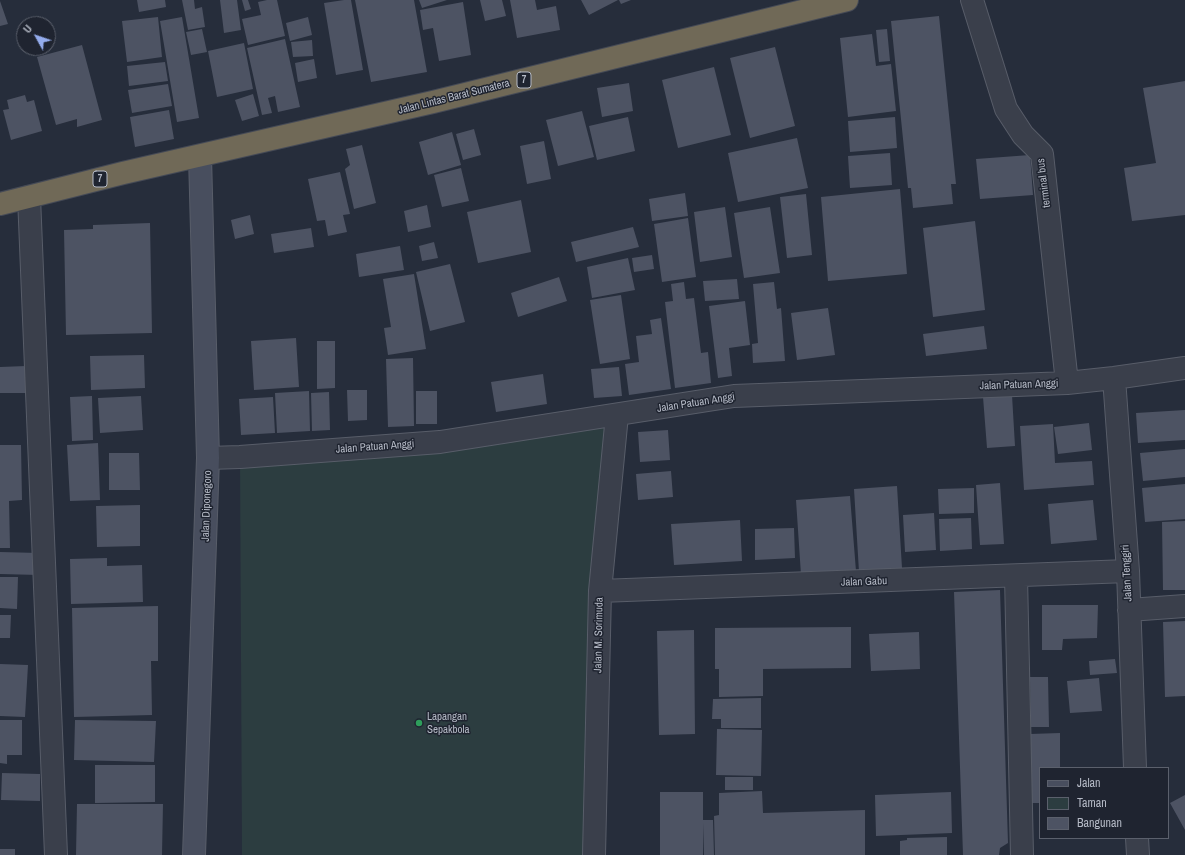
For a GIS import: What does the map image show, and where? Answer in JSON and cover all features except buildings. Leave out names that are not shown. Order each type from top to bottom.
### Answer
[{"type":"highway","name":"Jalan Lintas Barat Sumatera","points":[[200,156],[433,102],[847,0]]},
{"type":"highway","name":"7","points":[[0,204],[123,173],[200,156]]},
{"type":"street","name":"terminal bus","points":[[972,0],[1006,109],[1023,135],[1042,154],[1067,383]]},
{"type":"street","name":"Jalan Diponegoro","points":[[194,855],[208,458],[200,156]]},
{"type":"street","points":[[29,196],[56,855]]},
{"type":"street","name":"Jalan Patuan Anggi","points":[[208,458],[240,457],[440,442],[734,396],[1067,383],[1185,368]]},
{"type":"street","name":"Jalan Tenggiri","points":[[1114,378],[1128,571],[1135,767]]},
{"type":"street","name":"Jalan M. Sorimuda","points":[[594,855],[600,591],[617,415]]},
{"type":"street","name":"Jalan Gabu","points":[[600,591],[1128,571]]},
{"type":"street","points":[[1016,576],[1022,855]]},
{"type":"street","points":[[1129,610],[1185,606]]},
{"type":"street","points":[[1137,839],[1138,855]]},
{"type":"green space","name":"Lapangan Sepakbola","points":[[617,415],[595,855],[242,855],[240,457]]},
{"type":"place","name":"Lapangan Sepakbola","points":[[419,723]]}]
